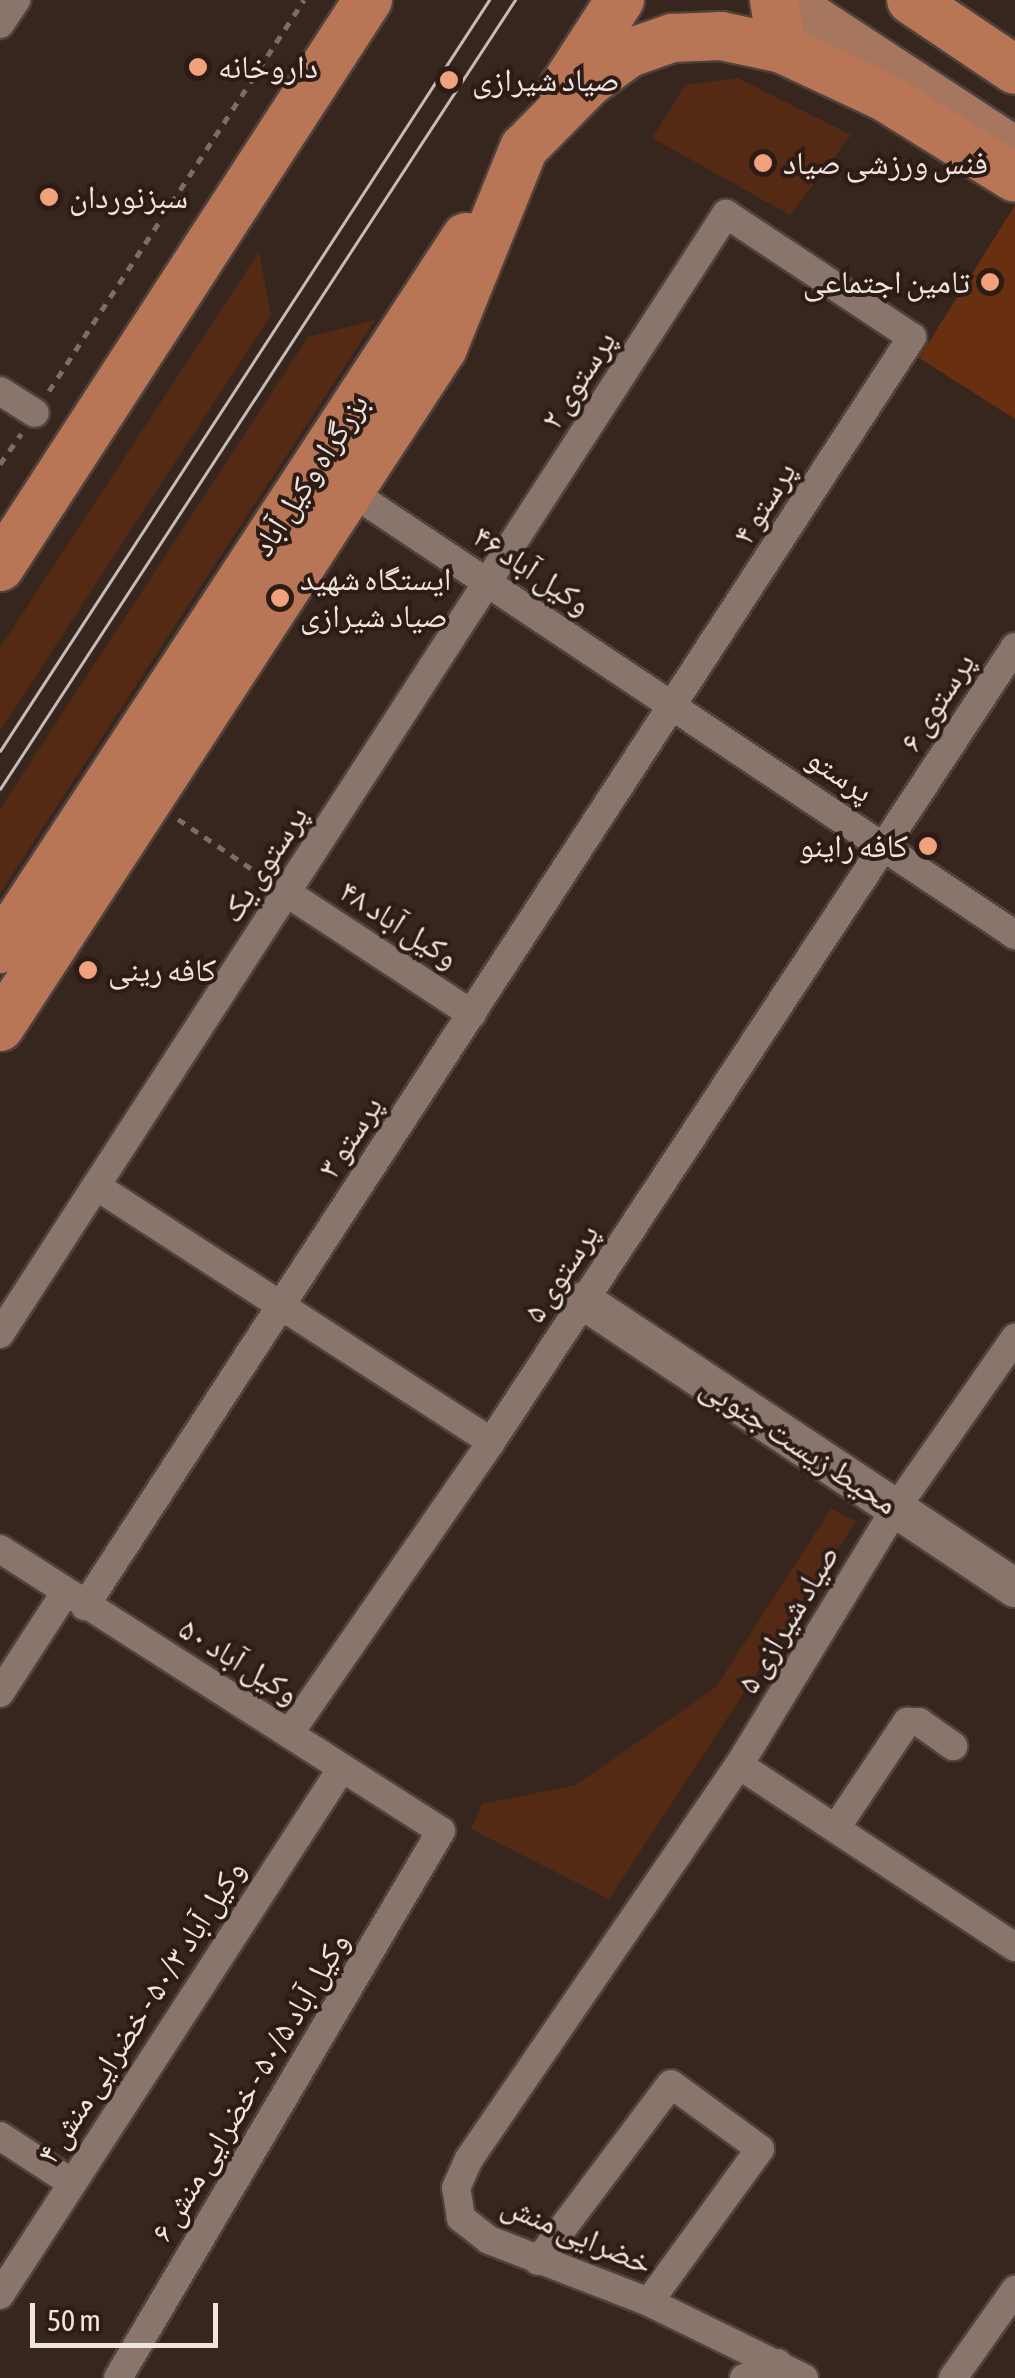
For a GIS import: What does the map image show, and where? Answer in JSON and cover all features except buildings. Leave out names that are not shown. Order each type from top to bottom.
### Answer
[{"type":"highway","points":[[320,73],[344,0]]},
{"type":"highway","points":[[0,567],[368,0]]},
{"type":"highway","name":"بزرگراه وکیل آباد","points":[[0,949],[620,0]]},
{"type":"highway","points":[[774,0],[782,49]]},
{"type":"highway","points":[[911,0],[1015,70]]},
{"type":"highway","points":[[0,1027],[444,348],[524,148],[589,82],[629,53],[672,38],[721,36],[782,49],[883,96],[1015,178]]},
{"type":"main road","points":[[788,0],[848,21],[1015,118]]},
{"type":"main road","points":[[848,21],[1015,148]]},
{"type":"street","points":[[0,24],[16,0]]},
{"type":"street","name":"پرستوی ۲","points":[[488,584],[726,214],[912,336]]},
{"type":"street","name":"پرستو ۴","points":[[676,708],[912,336]]},
{"type":"street","points":[[0,391],[35,413]]},
{"type":"street","name":"۴۶ وکیل آباد","points":[[350,491],[676,708]]},
{"type":"street","name":"پرستوی یک","points":[[0,1334],[488,584]]},
{"type":"street","name":"پرستوی ۶","points":[[884,846],[1015,647]]},
{"type":"street","name":"پرستو","points":[[676,708],[1015,935]]},
{"type":"street","name":"پرستو ۳","points":[[0,1693],[75,1600],[282,1306],[676,708]]},
{"type":"street","name":"پرستوی ۵","points":[[289,1734],[492,1442],[884,846]]},
{"type":"street","name":"۴۸ وکیل آباد","points":[[287,893],[472,1014]]},
{"type":"street","points":[[96,1186],[492,1442]]},
{"type":"street","name":"محیط زیست جنوبی","points":[[584,1301],[1015,1588]]},
{"type":"street","name":"صیاد شیرازی ۵","points":[[624,1939],[740,1764],[896,1508],[1015,1338]]},
{"type":"street","name":"۵۰ وکیل آباد","points":[[0,1549],[442,1831]]},
{"type":"street","points":[[836,1828],[907,1722],[919,1722],[952,1746]]},
{"type":"street","points":[[740,1764],[1015,1947]]},
{"type":"street","name":"وکیل آباد ۵۰/۳ - خضرایی منش ۴","points":[[0,2295],[342,1768]]},
{"type":"street","name":"وکیل آباد ۵۰/۵ - خضرایی منش ۶","points":[[118,2378],[442,1831]]},
{"type":"street","name":"خضرایی منش","points":[[624,1939],[468,2159],[456,2188],[461,2218],[489,2240],[649,2302],[804,2378]]},
{"type":"street","points":[[538,2261],[671,2084],[760,2149],[649,2302]]},
{"type":"street","points":[[0,2136],[72,2183]]},
{"type":"street","points":[[953,2378],[1015,2290]]},
{"type":"street","points":[[744,2378],[778,2362]]},
{"type":"path","points":[[0,464],[304,0]]},
{"type":"path","points":[[148,799],[287,893]]},
{"type":"shaded area","name":"فنس ورزشی صیاد","points":[[738,78],[851,135],[790,215],[652,138],[685,85]]},
{"type":"shaded area","points":[[259,252],[271,315],[0,731],[0,648]]},
{"type":"shaded area","points":[[375,320],[0,893],[0,809],[308,337]]},
{"type":"shaded area","points":[[831,1509],[856,1521],[609,1899],[471,1829],[482,1804],[576,1785],[716,1687]]},
{"type":"tram line","points":[[0,751],[489,0]]},
{"type":"tram line","points":[[0,789],[515,0]]},
{"type":"place","name":"داروخانه","points":[[198,67]]},
{"type":"place","name":"صیاد شیرازی","points":[[449,80]]},
{"type":"place","name":"فنس ورزشی صیاد","points":[[763,163]]},
{"type":"place","name":"سبزنوردان","points":[[49,197]]},
{"type":"place","name":"تامین اجتماعی","points":[[990,282]]},
{"type":"place","name":"ایستگاه شهید صیاد شیرازی","points":[[280,598]]},
{"type":"place","name":"کافه راینو","points":[[928,846]]},
{"type":"place","name":"کافه رینی","points":[[88,970]]}]
